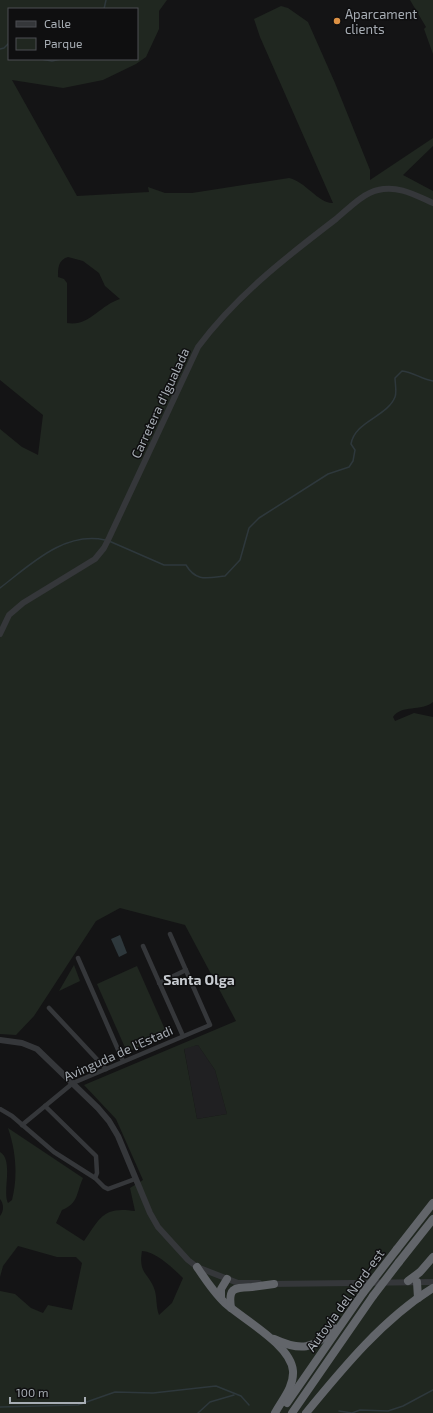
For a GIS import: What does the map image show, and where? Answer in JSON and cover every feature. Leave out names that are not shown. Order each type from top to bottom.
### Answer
[{"type":"highway","name":"Autovia del Nord-est","points":[[280,1413],[363,1293],[433,1204]]},
{"type":"highway","name":"Autovia del Nord-est","points":[[292,1413],[373,1296],[433,1220]]},
{"type":"highway","points":[[408,1282],[420,1272],[433,1257]]},
{"type":"highway","points":[[197,1267],[221,1298],[285,1352],[291,1361],[293,1372],[292,1382],[288,1393],[275,1413]]},
{"type":"highway","points":[[221,1298],[221,1289],[227,1279]]},
{"type":"highway","points":[[227,1279],[232,1308]]},
{"type":"highway","points":[[417,1282],[418,1298]]},
{"type":"highway","points":[[230,1298],[234,1290],[240,1286],[250,1287],[274,1284]]},
{"type":"highway","points":[[306,1413],[332,1382],[380,1332],[418,1298],[433,1288]]},
{"type":"highway","points":[[266,1335],[285,1344],[297,1347],[311,1346],[324,1339],[350,1311]]},
{"type":"street","name":"Carretera d'Igualada","points":[[0,634],[4,622],[14,610],[95,559],[108,541],[191,359],[209,333],[248,291],[278,263],[376,190],[393,188],[433,203]]},
{"type":"street","points":[[159,983],[186,970],[170,934]]},
{"type":"street","points":[[143,946],[183,1036]]},
{"type":"street","points":[[78,958],[123,1061]]},
{"type":"street","name":"Avinguda de l'Estadi","points":[[22,1125],[74,1083],[210,1025],[186,970]]},
{"type":"street","points":[[49,1008],[106,1069]]},
{"type":"street","points":[[0,1040],[22,1043],[37,1049],[74,1083],[109,1121],[118,1136],[135,1179],[158,1227],[169,1241],[197,1267],[238,1283],[305,1285],[433,1282]]},
{"type":"street","points":[[45,1106],[96,1156],[97,1173],[95,1178]]},
{"type":"street","points":[[0,1109],[54,1152],[95,1178],[104,1188],[108,1189],[135,1179]]},
{"type":"shaded area","points":[[120,935],[127,953],[119,957],[111,939]]},
{"type":"shaded area","points":[[198,1045],[215,1070],[227,1114],[197,1119],[184,1048]]},
{"type":"green space","points":[[0,0],[167,0],[159,11],[159,29],[146,57],[136,64],[103,80],[63,88],[12,80],[77,196],[149,192],[148,187],[165,193],[192,193],[289,178],[301,183],[322,200],[333,203],[260,37],[254,19],[281,6],[288,8],[308,22],[335,83],[370,170],[370,180],[433,138],[433,146],[403,175],[433,191],[433,702],[423,707],[406,709],[397,713],[393,717],[395,721],[414,713],[433,717],[433,1413],[0,1413],[0,1291],[15,1294],[31,1308],[43,1313],[48,1305],[72,1310],[82,1263],[76,1257],[57,1257],[18,1246],[3,1266],[0,1277],[0,1216],[3,1208],[0,1199],[0,1152],[4,1156],[6,1162],[6,1192],[8,1203],[12,1200],[15,1182],[13,1146],[8,1128],[83,1178],[74,1201],[62,1210],[56,1223],[84,1241],[99,1220],[109,1212],[116,1210],[135,1211],[130,1188],[143,1180],[116,1119],[84,1085],[236,1021],[185,925],[120,908],[96,921],[34,1016],[16,1035],[0,1034],[0,429],[22,447],[38,455],[43,415],[0,380]],"holes":[[[68,257],[83,261],[99,273],[105,286],[120,299],[106,306],[82,322],[67,323],[67,283],[64,279],[58,277],[58,270],[60,262]],[[198,1045],[215,1070],[227,1114],[197,1119],[184,1049]],[[142,1251],[158,1257],[183,1278],[172,1303],[159,1315],[153,1285],[143,1269],[141,1259]]]},
{"type":"green space","points":[[410,0],[433,0],[433,54],[424,29],[426,27]]},
{"type":"green space","points":[[74,965],[80,981],[59,991]]},
{"type":"green space","points":[[137,966],[167,1034],[127,1052],[97,984]]},
{"type":"waterway","points":[[104,8],[106,0]]},
{"type":"waterway","points":[[0,49],[4,48],[8,44]]},
{"type":"waterway","points":[[46,60],[56,60]]},
{"type":"waterway","points":[[109,541],[164,565],[186,565],[194,574],[202,578],[225,576],[240,560],[249,528],[259,518],[328,474],[349,467],[353,461],[355,450],[351,444],[354,436],[358,430],[391,404],[396,395],[395,378],[402,371],[433,381]]},
{"type":"waterway","points":[[0,588],[36,560],[62,545],[76,540],[105,540]]},
{"type":"waterway","points":[[0,1407],[78,1405],[115,1392],[153,1393],[216,1386],[241,1396],[249,1405]]},
{"type":"waterway","points":[[339,1411],[352,1413],[360,1410],[388,1411],[403,1406],[433,1390]]},
{"type":"waterway","points":[[198,1413],[210,1402],[234,1395]]},
{"type":"place","name":"Aparcament clients","points":[[337,21]]},
{"type":"district","name":"Santa Olga","points":[[199,980]]}]
